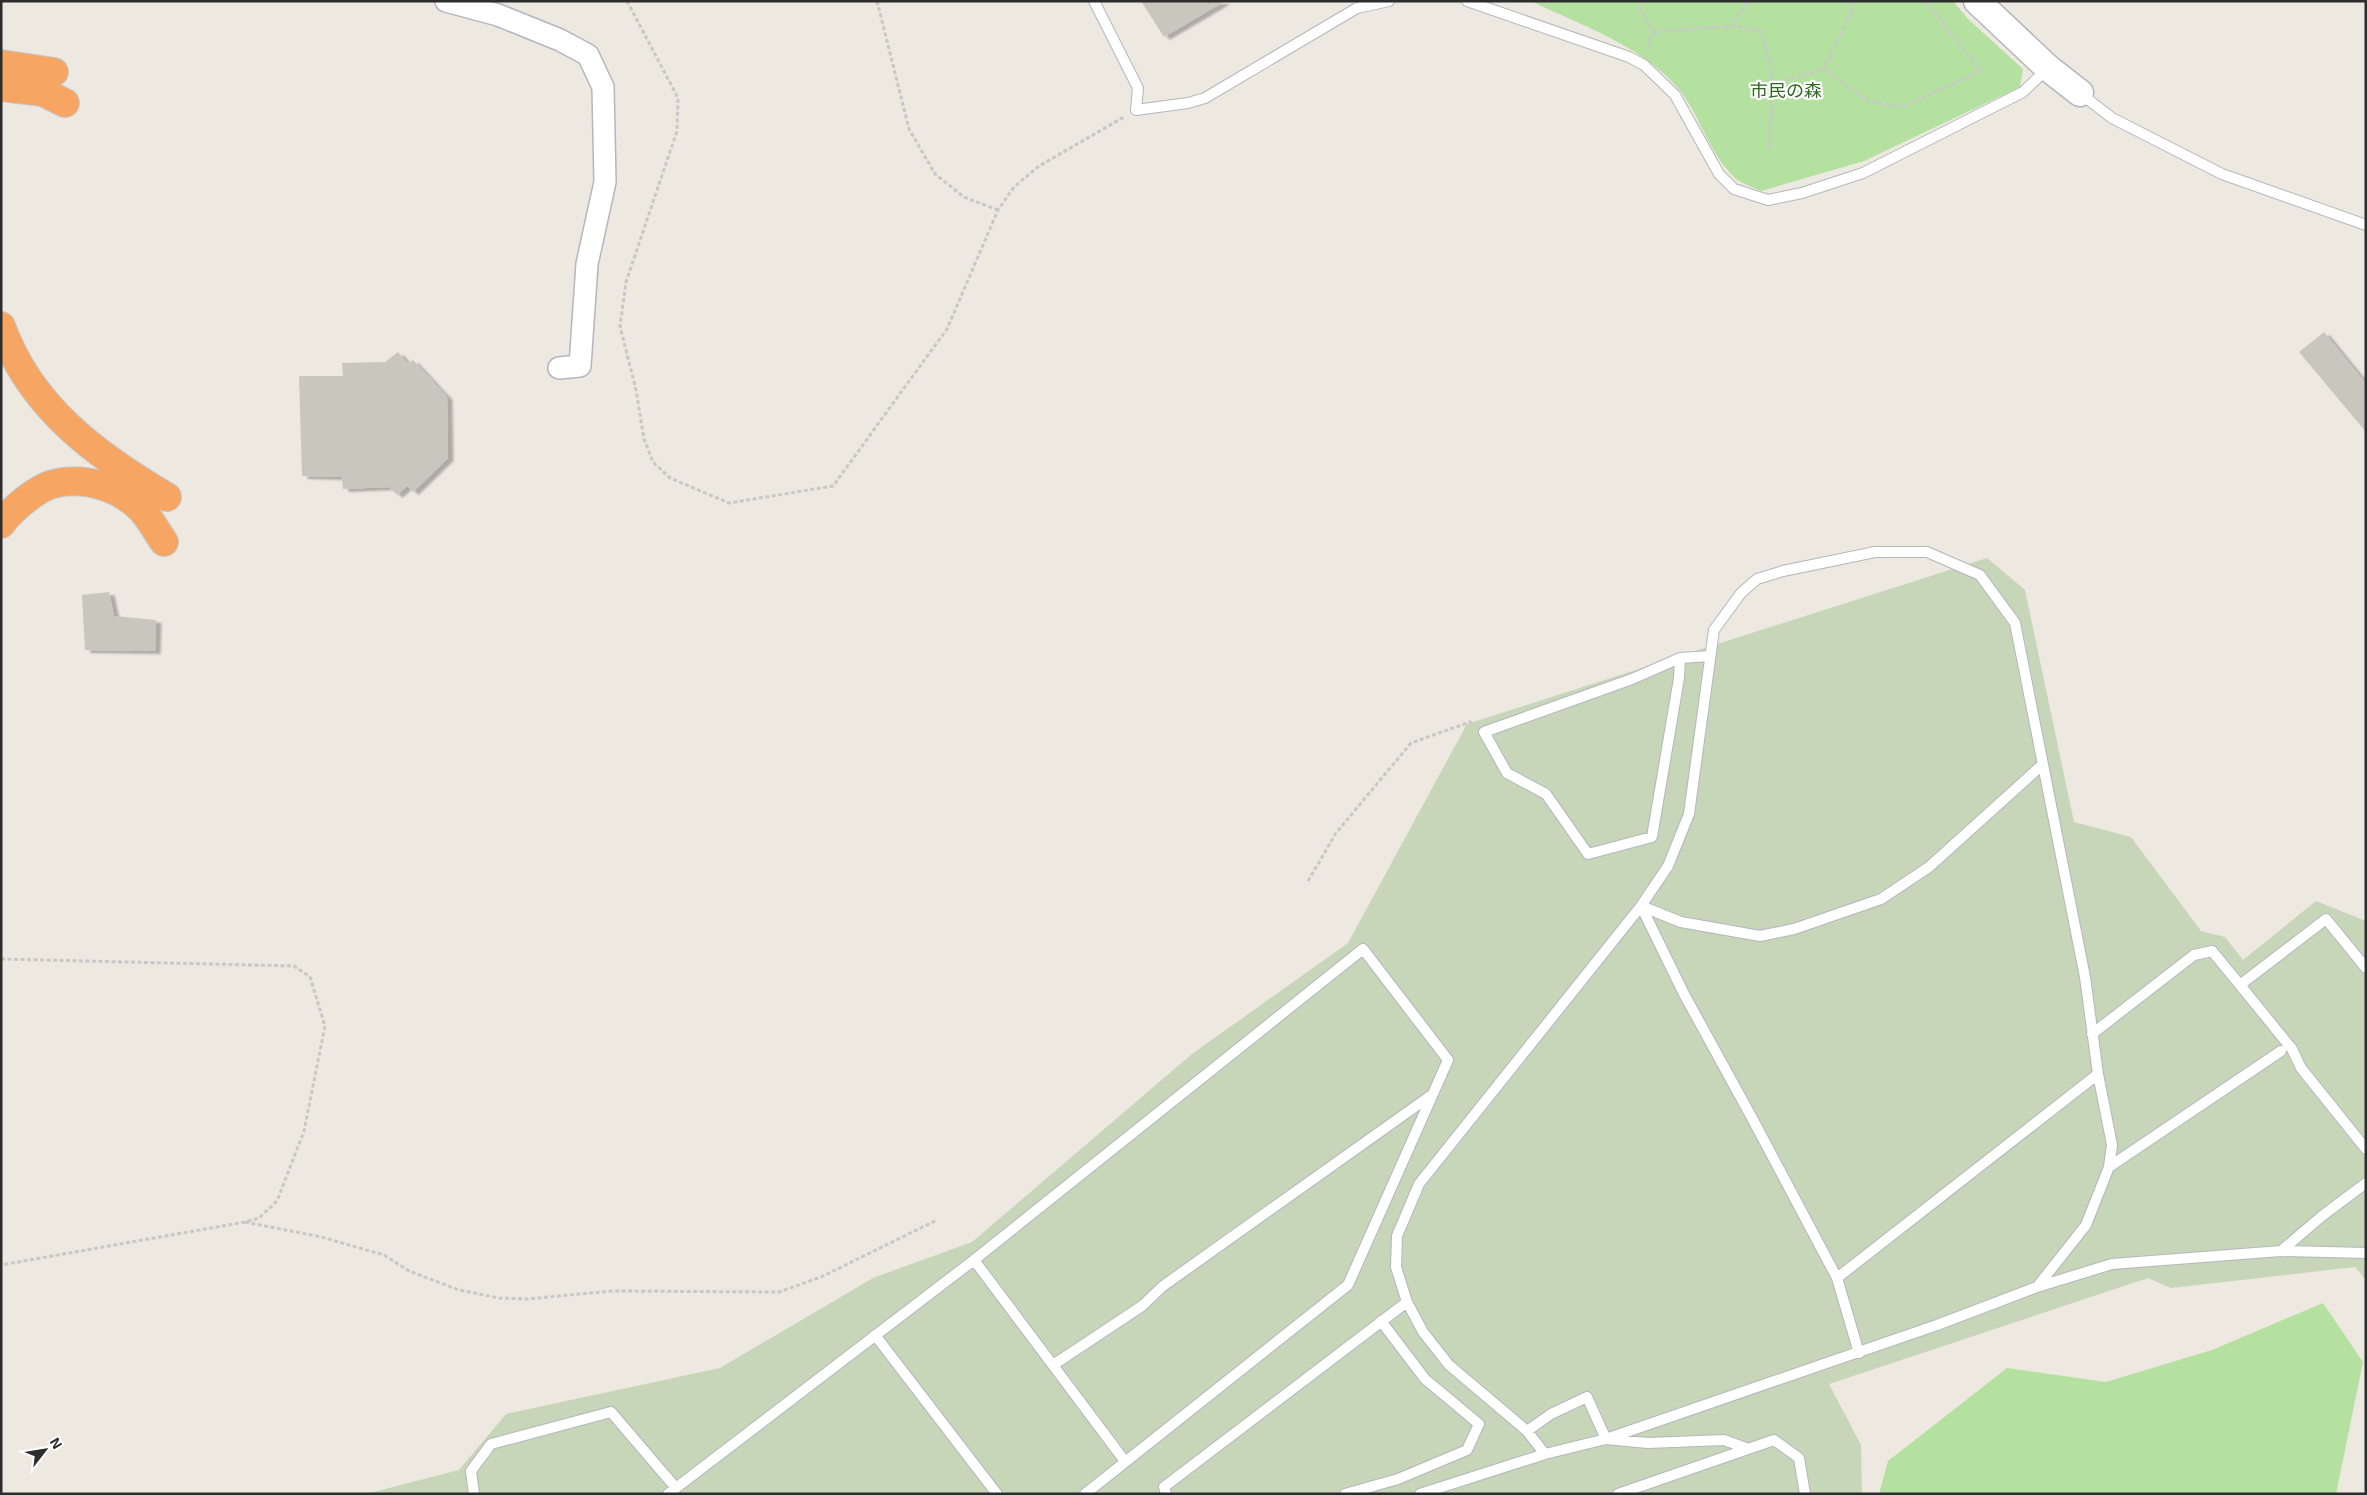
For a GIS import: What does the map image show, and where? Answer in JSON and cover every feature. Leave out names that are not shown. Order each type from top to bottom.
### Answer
[{"type":"highway","points":[[1,64],[54,72]]},
{"type":"highway","points":[[1,87],[43,92],[65,103]]},
{"type":"highway","points":[[1,326],[20,368],[63,421],[86,443],[118,468],[167,497]]},
{"type":"highway","points":[[1,524],[27,498],[52,484],[85,482],[114,488],[142,510],[164,542]]},
{"type":"street","points":[[446,1],[498,15],[560,40],[588,55],[603,87],[605,182],[587,264],[580,366],[559,368]]},
{"type":"street","points":[[1977,1],[2048,68],[2080,93]]},
{"type":"lane","points":[[1094,1],[1138,88],[1136,110],[1188,103],[1205,98],[1357,8],[1389,1]]},
{"type":"lane","points":[[1467,1],[1629,56],[1644,65],[1675,95],[1719,174],[1734,189],[1768,200],[1802,193],[1863,173],[2023,92],[2048,68]]},
{"type":"lane","points":[[2080,93],[2112,118],[2222,174],[2366,225]]},
{"type":"lane","points":[[1545,1454],[1527,1431],[1449,1365],[1423,1332],[1407,1302],[1396,1267],[1397,1236],[1419,1184],[1641,906],[1668,866],[1689,814],[1714,630],[1741,593],[1757,579],[1783,571],[1875,552],[1927,552],[1980,575],[2015,623],[2085,977],[2098,1074],[2112,1145],[2109,1167],[2086,1225],[2036,1288]]},
{"type":"lane","points":[[1680,658],[1679,678],[1652,837],[1588,854],[1546,794],[1507,773],[1484,732],[1632,679],[1680,658],[1710,656]]},
{"type":"lane","points":[[1641,906],[1681,922],[1760,936],[1794,929],[1881,899],[1929,867],[2042,765]]},
{"type":"lane","points":[[1641,906],[1684,994],[1837,1278],[1858,1353]]},
{"type":"lane","points":[[2240,985],[2326,919],[2366,968]]},
{"type":"lane","points":[[474,1494],[471,1470],[491,1444],[611,1412],[672,1491],[974,1260],[1362,949],[1448,1060],[1348,1285],[1124,1460],[1085,1494]]},
{"type":"lane","points":[[2092,1034],[2194,955],[2212,951],[2292,1049],[2301,1068],[2366,1149]]},
{"type":"lane","points":[[2109,1167],[2281,1052]]},
{"type":"lane","points":[[1837,1278],[2098,1074]]},
{"type":"lane","points":[[1053,1365],[1142,1306],[1163,1286],[1433,1094]]},
{"type":"lane","points":[[2281,1251],[2322,1216],[2366,1183]]},
{"type":"lane","points":[[1420,1494],[1545,1454],[1606,1438],[1858,1353],[2036,1288],[2112,1264],[2281,1251],[2366,1253]]},
{"type":"lane","points":[[974,1260],[1124,1460]]},
{"type":"lane","points":[[1166,1494],[1164,1487],[1407,1302]]},
{"type":"lane","points":[[1345,1494],[1398,1479],[1467,1450],[1480,1424],[1425,1378],[1381,1321]]},
{"type":"lane","points":[[875,1335],[997,1494]]},
{"type":"lane","points":[[1527,1431],[1551,1414],[1587,1397],[1606,1438]]},
{"type":"lane","points":[[1606,1438],[1648,1443],[1724,1440],[1746,1448]]},
{"type":"lane","points":[[1618,1494],[1746,1448],[1774,1440],[1799,1458],[1805,1494]]},
{"type":"path","points":[[627,1],[678,98],[677,130],[626,282],[620,326],[636,390],[644,439],[653,462],[670,478],[729,502],[832,486],[947,329],[998,210],[1014,187],[1039,166],[1136,110]]},
{"type":"path","points":[[877,1],[909,129],[935,174],[964,197],[998,210]]},
{"type":"path","points":[[1643,1],[1640,7],[1652,32],[1644,65]]},
{"type":"path","points":[[1732,26],[1748,1]]},
{"type":"path","points":[[1772,84],[1824,68],[1850,14],[1850,1]]},
{"type":"path","points":[[1824,68],[1868,100],[1901,107],[1981,71],[1925,1]]},
{"type":"path","points":[[1652,32],[1732,26],[1760,31],[1768,48],[1772,84],[1770,149]]},
{"type":"path","points":[[1308,881],[1336,833],[1411,743],[1470,722],[1484,732]]},
{"type":"path","points":[[1,959],[294,966],[310,976],[325,1026],[304,1131],[277,1201],[259,1218],[1,1264]]},
{"type":"path","points":[[245,1222],[321,1236],[384,1256],[409,1271],[460,1290],[499,1298],[527,1299],[612,1291],[778,1292],[821,1277],[937,1220]]},
{"type":"green space","name":"市民の森","points":[[1531,1],[1953,1],[1968,19],[2023,69],[2020,87],[1864,161],[1761,191],[1743,183],[1726,168],[1718,158],[1682,93],[1650,62],[1612,39]]},
{"type":"green space","points":[[1987,558],[2025,590],[2074,822],[2131,837],[2201,931],[2225,937],[2243,960],[2316,901],[2366,921],[2366,1280],[2355,1267],[2171,1288],[2148,1278],[1829,1384],[1861,1445],[1862,1494],[366,1494],[459,1470],[506,1414],[720,1368],[873,1278],[972,1242],[1192,1054],[1348,943],[1467,724]]},
{"type":"green space","points":[[2323,1303],[2363,1362],[2336,1494],[1879,1494],[1888,1461],[2007,1368],[2106,1382],[2212,1350]]},
{"type":"building","points":[[1141,1],[1225,1],[1164,37]]},
{"type":"building","points":[[2324,332],[2366,384],[2366,432],[2299,352]]},
{"type":"building","points":[[398,352],[408,364],[413,360],[447,397],[448,458],[413,492],[407,486],[397,495],[389,487],[343,489],[342,477],[302,476],[299,376],[343,376],[342,363],[385,362]]},
{"type":"building","points":[[109,592],[114,616],[156,620],[155,651],[85,650],[82,595]]}]
